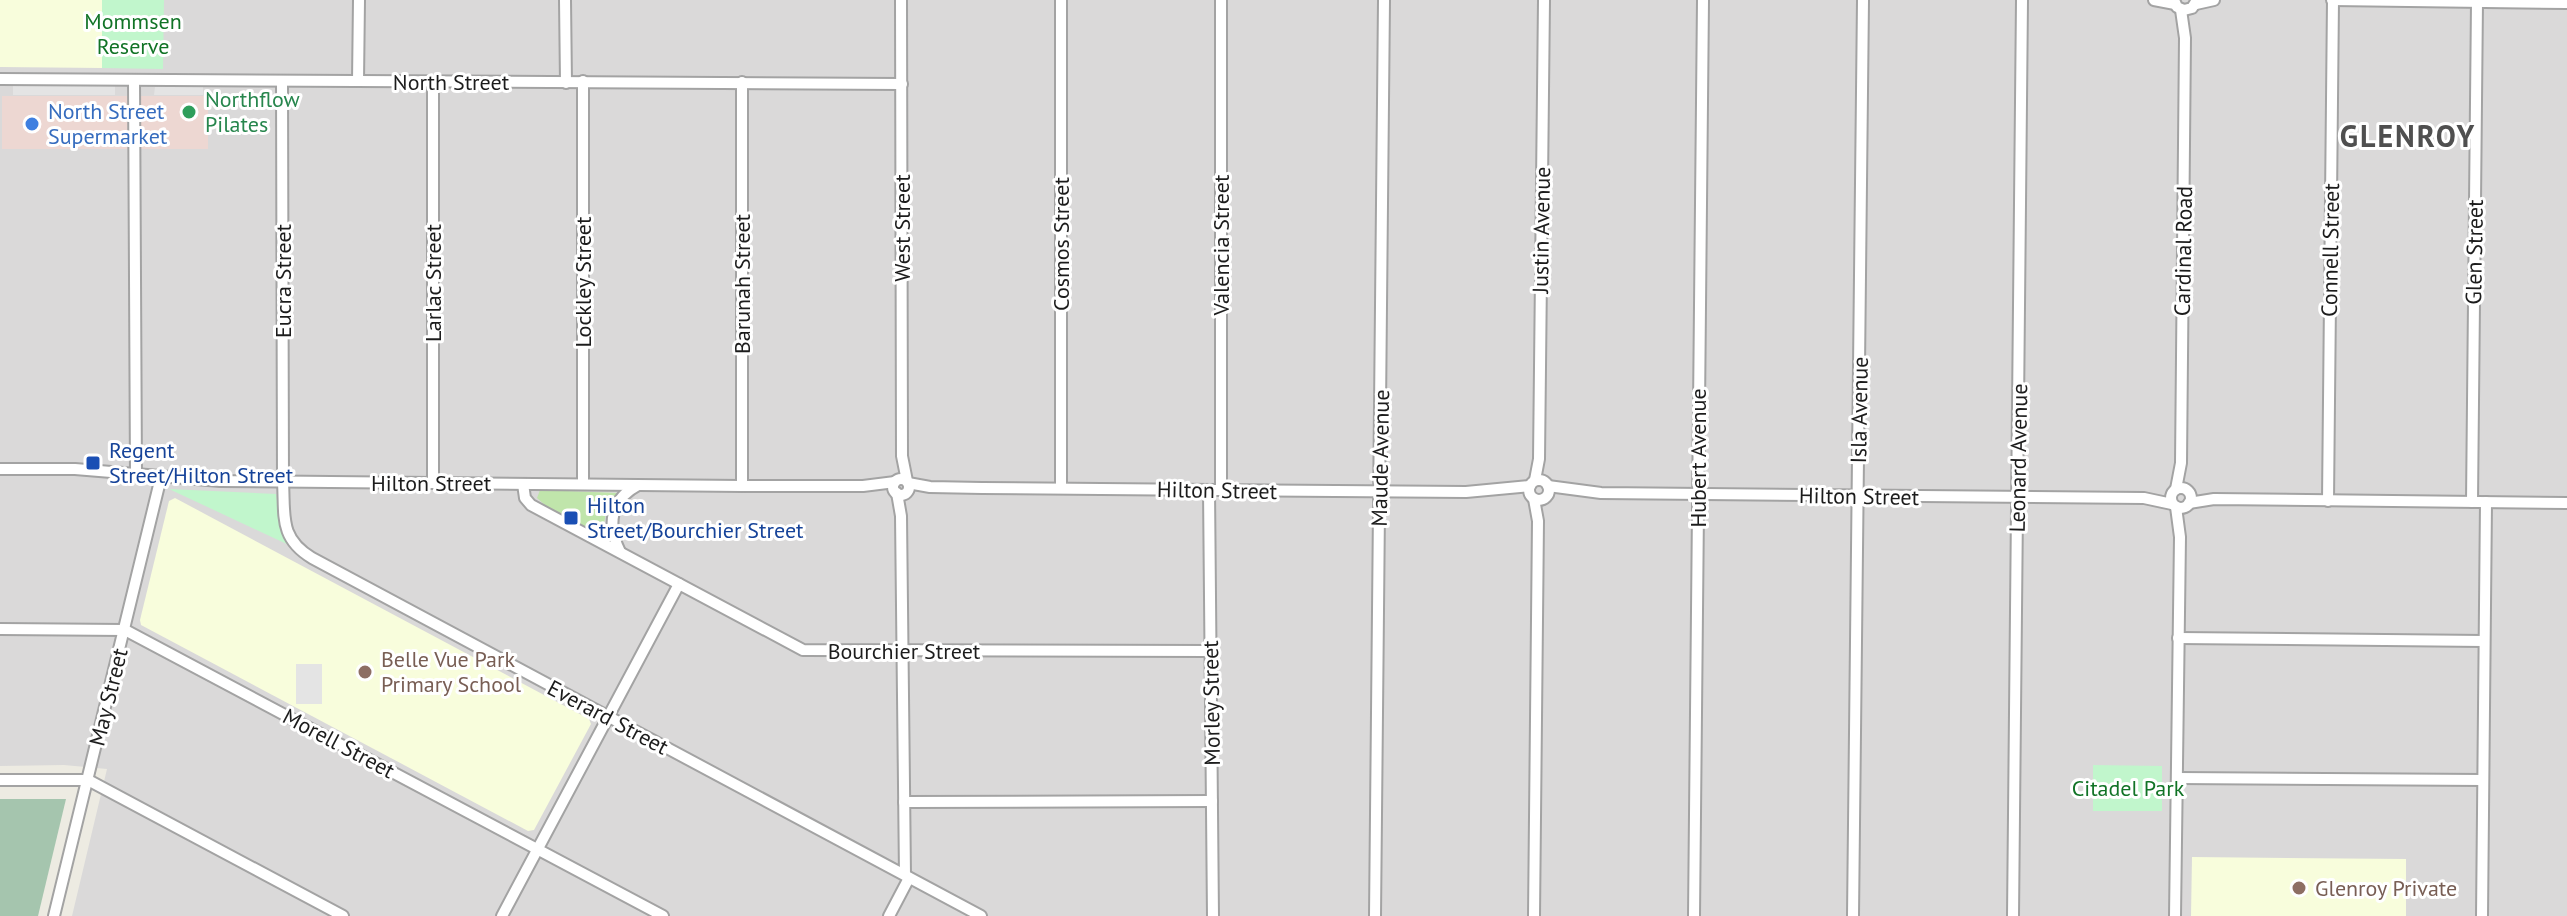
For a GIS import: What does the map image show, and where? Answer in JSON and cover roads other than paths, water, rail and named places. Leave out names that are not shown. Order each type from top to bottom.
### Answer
[{"type":"street","points":[[358,81],[359,0]]},
{"type":"street","points":[[565,0],[566,83]]},
{"type":"street","name":"West Street","points":[[889,916],[907,877],[901,516],[901,0]]},
{"type":"street","name":"Cosmos Street","points":[[1061,0],[1061,488]]},
{"type":"street","name":"Valencia Street","points":[[1221,0],[1221,490]]},
{"type":"street","name":"Maude Avenue","points":[[1375,916],[1384,0]]},
{"type":"street","name":"Justin Avenue","points":[[1534,916],[1544,0]]},
{"type":"street","name":"Hubert Avenue","points":[[1694,916],[1703,0]]},
{"type":"street","name":"Isla Avenue","points":[[1853,916],[1863,0]]},
{"type":"street","name":"Leonard Avenue","points":[[2013,916],[2022,0]]},
{"type":"street","points":[[2154,0],[2186,5],[2214,0]]},
{"type":"street","points":[[2332,0],[2567,3]]},
{"type":"street","name":"Connell Street","points":[[2328,501],[2332,0]]},
{"type":"street","name":"Glen Street","points":[[2472,502],[2477,2]]},
{"type":"street","name":"Cardinal Road","points":[[2175,916],[2186,5]]},
{"type":"street","name":"North Street","points":[[0,79],[902,84]]},
{"type":"street","points":[[134,80],[136,475]]},
{"type":"street","name":"Eucra Street","points":[[282,81],[283,482]]},
{"type":"street","name":"Lockley Street","points":[[583,81],[583,484]]},
{"type":"street","name":"Larlac Street","points":[[433,82],[433,483]]},
{"type":"street","name":"Barunah Street","points":[[742,82],[742,486]]},
{"type":"street","name":"Hilton Street","points":[[0,469],[75,469],[161,477],[283,482],[1466,492],[1539,490],[2567,503]]},
{"type":"street","name":"May Street","points":[[54,916],[161,477]]},
{"type":"street","name":"Everard Street","points":[[283,482],[286,529],[292,543],[301,551],[981,916]]},
{"type":"street","name":"Bourchier Street","points":[[523,484],[525,498],[531,505],[803,650],[1210,651]]},
{"type":"street","points":[[621,554],[613,535],[614,508],[624,495],[639,485]]},
{"type":"street","name":"Morley Street","points":[[1209,490],[1213,916]]},
{"type":"street","points":[[2482,916],[2486,502]]},
{"type":"street","points":[[502,916],[679,584]]},
{"type":"street","name":"Morell Street","points":[[0,629],[125,630],[663,916]]},
{"type":"street","points":[[2178,638],[2484,641]]},
{"type":"street","points":[[2177,778],[2483,780]]},
{"type":"street","points":[[0,780],[88,780],[343,916]]},
{"type":"street","points":[[904,802],[1212,801]]},
{"type":"place","name":"Northflow Pilates","points":[[189,112]]},
{"type":"place","name":"North Street Supermarket","points":[[32,124]]},
{"type":"place","name":"Regent Street/Hilton Street","points":[[93,463]]},
{"type":"place","name":"Hilton Street/Bourchier Street","points":[[571,518]]},
{"type":"place","name":"Belle Vue Park Primary School","points":[[365,672]]},
{"type":"place","name":"Glenroy Private","points":[[2299,888]]},
{"type":"district","name":"GLENROY","points":[[2408,137]]},
{"type":"park label","name":"Mommsen Reserve","points":[[133,34]]},
{"type":"park label","name":"Citadel Park","points":[[2128,788]]}]
